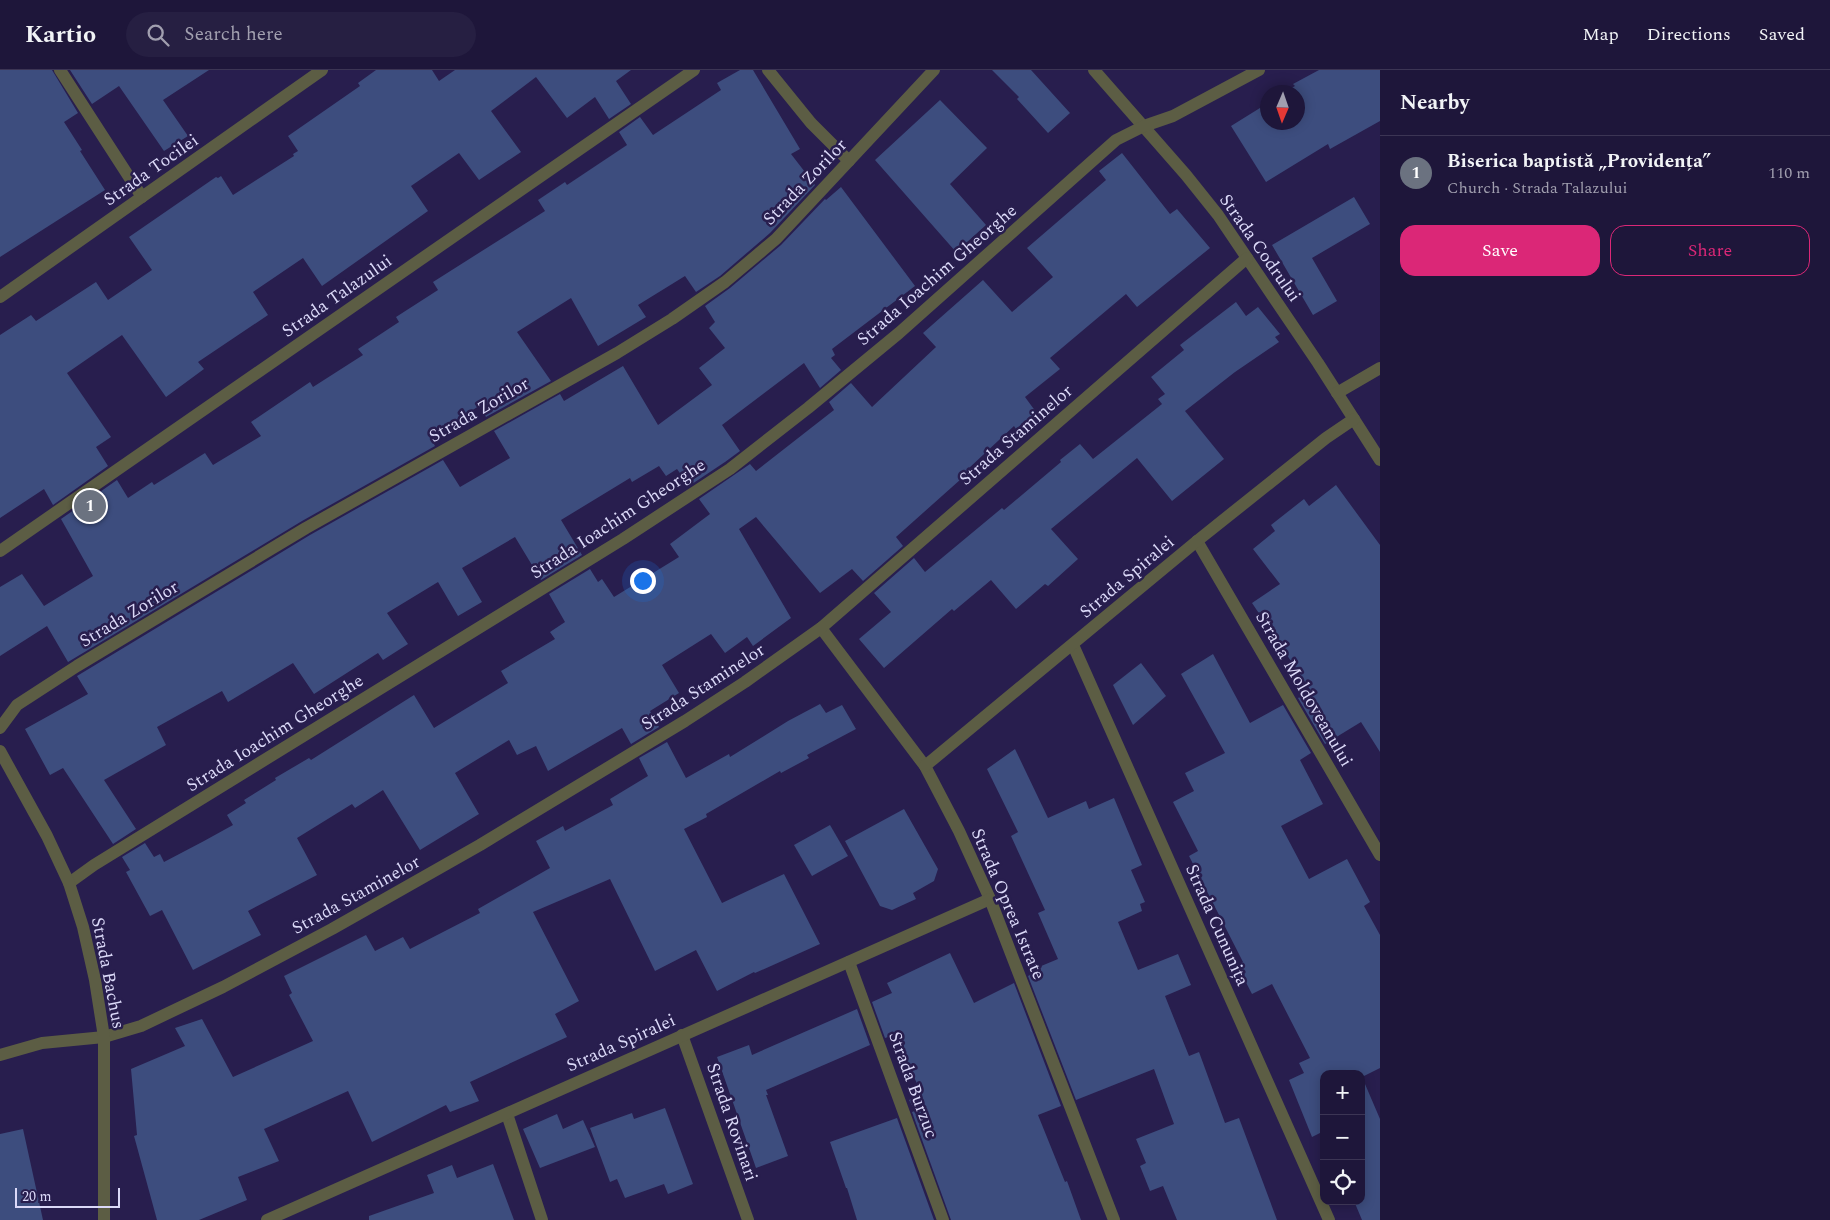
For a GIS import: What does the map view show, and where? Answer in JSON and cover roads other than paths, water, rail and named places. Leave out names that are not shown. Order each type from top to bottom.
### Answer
[{"type":"street","points":[[60,70],[142,197]]},
{"type":"street","name":"Strada Tocilei","points":[[0,297],[322,70]]},
{"type":"street","name":"Strada Talazului","points":[[0,551],[694,70]]},
{"type":"street","points":[[768,70],[811,123],[849,161]]},
{"type":"street","name":"Strada Zorilor","points":[[0,728],[17,705],[77,666],[306,528],[616,353],[672,319],[725,282],[776,239],[934,70]]},
{"type":"street","name":"Strada Codrului","points":[[1094,70],[1186,175],[1218,215],[1380,460]]},
{"type":"street","name":"Strada Ioachim Gheorghe","points":[[68,882],[623,539],[730,469],[808,408],[899,332],[1116,140],[1144,126],[1173,116],[1259,70]]},
{"type":"street","name":"Strada Staminelor","points":[[0,1054],[42,1043],[104,1037],[141,1026],[224,987],[332,929],[480,845],[686,721],[821,628],[1247,258]]},
{"type":"street","points":[[1336,393],[1380,368]]},
{"type":"street","name":"Strada Spiralei","points":[[926,766],[1197,541],[1326,438],[1354,419]]},
{"type":"street","name":"Strada Moldoveanului","points":[[1197,541],[1380,855]]},
{"type":"street","name":"Strada Oprea Istrate","points":[[821,628],[926,766],[959,831],[990,899],[1114,1220]]},
{"type":"street","name":"Strada Cununița","points":[[1073,645],[1329,1220]]},
{"type":"street","name":"Strada Bachus","points":[[0,751],[47,836],[68,882],[83,927],[95,980],[104,1037],[104,1220]]},
{"type":"street","name":"Strada Spiralei","points":[[267,1220],[990,899]]},
{"type":"street","name":"Strada Burzuc","points":[[848,962],[943,1220]]},
{"type":"street","name":"Strada Rovinari","points":[[682,1036],[748,1220]]},
{"type":"street","points":[[507,1114],[542,1220]]},
{"type":"place","name":"Biserica baptistă „Providența”","points":[[90,506]]}]
